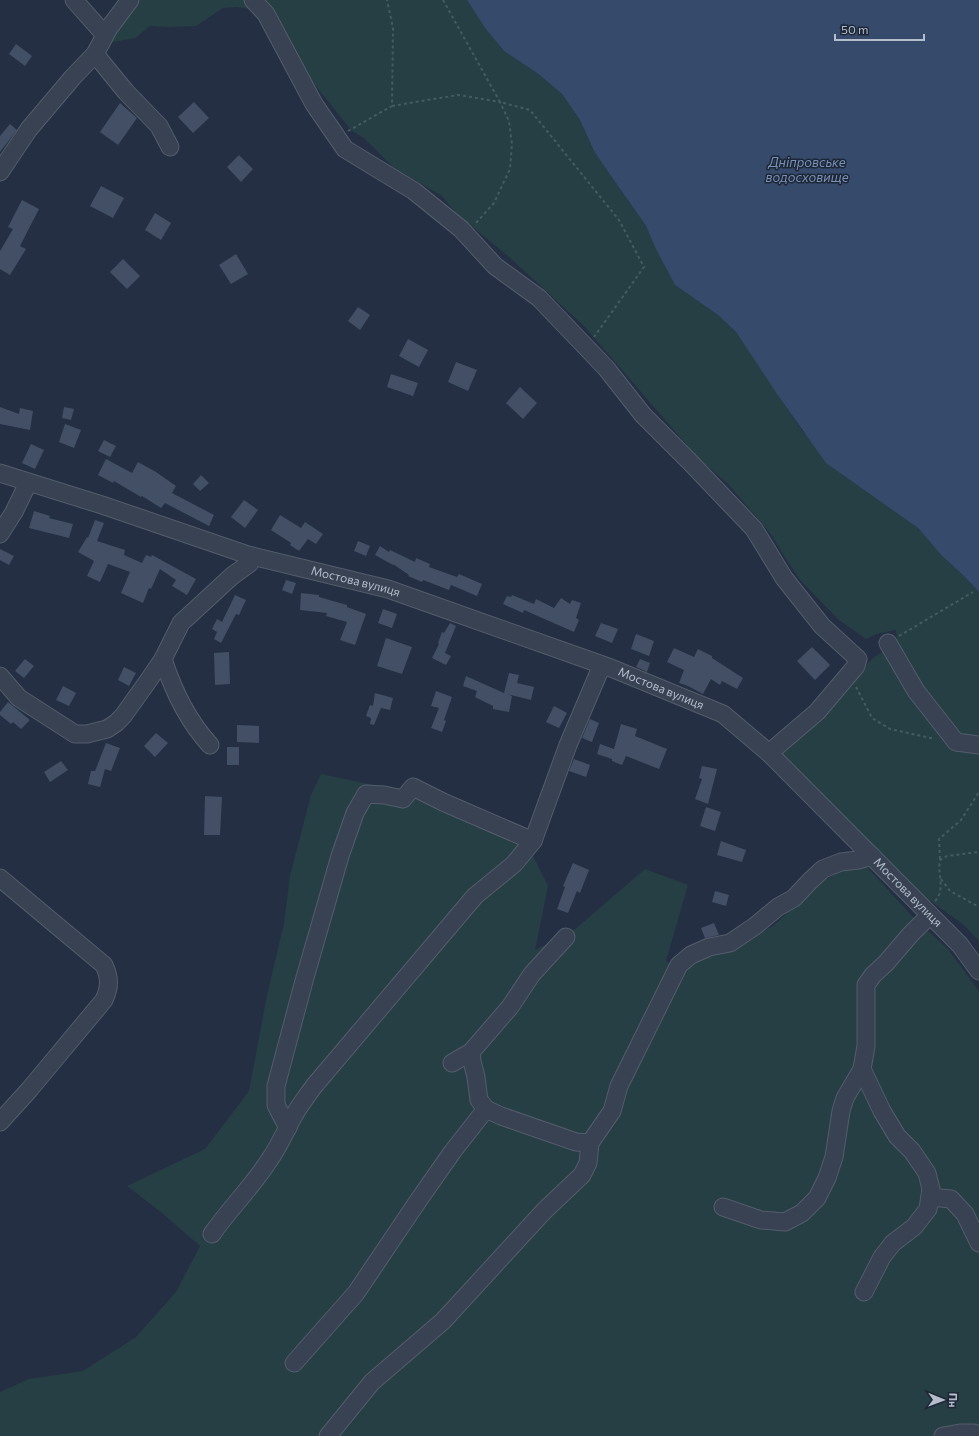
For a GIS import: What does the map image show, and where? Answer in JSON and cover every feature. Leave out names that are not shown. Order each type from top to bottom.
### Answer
[{"type":"street","points":[[74,0],[105,35]]},
{"type":"street","points":[[0,172],[29,129],[73,77],[95,54],[109,28],[130,0]]},
{"type":"street","points":[[253,0],[266,14],[314,104],[345,149],[414,191],[466,234],[494,266],[539,298],[606,368],[643,415],[754,529],[784,578],[822,626],[858,659],[856,666],[816,712],[769,753]]},
{"type":"street","points":[[95,54],[126,92],[159,126],[170,147]]},
{"type":"street","name":"Мостова вулиця","points":[[0,473],[102,505],[252,556],[388,589],[602,665],[723,714],[769,753],[872,856],[960,946],[979,971]]},
{"type":"street","points":[[0,534],[14,512],[28,483]]},
{"type":"street","points":[[0,676],[19,698],[75,734],[86,734],[107,728],[116,723],[123,716],[163,659],[181,623],[232,576],[250,563],[252,556]]},
{"type":"street","points":[[888,643],[916,691],[956,742],[979,745]]},
{"type":"street","points":[[163,659],[170,680],[187,713],[199,733],[210,745]]},
{"type":"street","points":[[212,1234],[270,1159],[288,1128],[292,1118],[314,1086],[475,896],[514,864],[533,841],[568,745],[602,665]]},
{"type":"street","points":[[288,1128],[276,1105],[276,1086],[340,856],[355,813],[366,794],[384,795],[403,799],[413,787],[443,802],[533,841]]},
{"type":"street","points":[[328,1436],[372,1382],[443,1321],[544,1211],[582,1175],[588,1163],[590,1144],[612,1111],[619,1086],[679,965],[691,955],[709,947],[730,943],[755,926],[778,907],[794,898],[823,869],[840,862],[858,860],[872,856]]},
{"type":"street","points":[[0,878],[104,965],[110,982],[104,1000],[29,1090],[0,1122]]},
{"type":"street","points":[[723,1207],[762,1220],[785,1222],[802,1213],[816,1198],[827,1178],[834,1157],[841,1111],[845,1098],[862,1069],[866,1046],[866,985],[873,975],[886,963],[910,935],[927,912]]},
{"type":"street","points":[[452,1063],[471,1052],[510,1007],[532,974],[566,937]]},
{"type":"street","points":[[471,1052],[479,1100],[486,1109],[501,1116],[570,1140],[590,1144]]},
{"type":"street","points":[[862,1069],[882,1111],[898,1136],[912,1151],[927,1173],[931,1188],[928,1209],[914,1227],[893,1242],[882,1257],[864,1292]]},
{"type":"street","points":[[294,1363],[356,1293],[418,1200],[453,1151],[486,1109]]},
{"type":"street","points":[[930,1197],[951,1199],[965,1214],[979,1243]]},
{"type":"street","points":[[943,1436],[960,1432],[974,1433],[977,1436]]},
{"type":"path","points":[[387,0],[393,28],[392,106]]},
{"type":"path","points":[[444,0],[510,121],[512,144],[510,169],[494,204],[466,234]]},
{"type":"path","points":[[337,138],[392,106],[458,95],[500,102],[530,110],[619,220],[644,267],[587,347]]},
{"type":"path","points":[[888,643],[973,592]]},
{"type":"path","points":[[850,673],[859,695],[872,718],[890,729],[956,742]]},
{"type":"path","points":[[927,912],[937,900],[941,888],[939,839],[961,820],[979,792]]},
{"type":"path","points":[[940,860],[947,856],[979,852]]},
{"type":"path","points":[[940,878],[950,891],[979,907]]},
{"type":"green space","points":[[121,0],[467,0],[485,28],[504,51],[537,73],[562,94],[580,120],[595,153],[646,226],[675,285],[718,315],[736,332],[803,432],[889,507],[918,528],[942,556],[979,592],[979,941],[964,925],[926,898],[903,877],[848,820],[779,754],[836,702],[873,658],[897,642],[896,630],[876,634],[866,639],[839,620],[801,581],[771,534],[728,484],[698,458],[584,326],[508,256],[457,214],[442,196],[394,168],[365,139],[351,130],[307,75],[275,12],[236,7],[223,8],[196,26],[149,26],[136,38],[107,43]]},
{"type":"green space","points":[[321,774],[416,794],[512,839],[532,854],[548,886],[535,950],[573,931],[645,869],[688,885],[666,961],[671,964],[685,966],[723,951],[773,926],[818,884],[847,867],[866,866],[915,919],[948,949],[979,991],[979,1436],[0,1436],[0,1392],[29,1379],[83,1371],[136,1337],[176,1292],[200,1246],[162,1213],[127,1186],[205,1149],[249,1091],[267,995],[284,924],[290,876],[311,795]]},
{"type":"water","name":"Дніпровське водосховище","points":[[467,0],[979,0],[979,592],[942,556],[918,528],[826,463],[777,394],[736,332],[718,315],[675,285],[646,226],[595,153],[580,120],[562,94],[537,73],[504,51],[485,28]]},
{"type":"building","points":[[16,44],[32,56],[25,66],[9,54]]},
{"type":"building","points":[[194,102],[209,118],[193,133],[178,117]]},
{"type":"building","points":[[120,103],[137,118],[118,145],[100,132]]},
{"type":"building","points":[[10,124],[17,130],[0,152],[0,136]]},
{"type":"building","points":[[239,155],[253,169],[241,182],[227,167]]},
{"type":"building","points":[[101,186],[124,198],[113,218],[90,206]]},
{"type":"building","points":[[22,200],[39,209],[20,246],[26,249],[10,275],[0,269],[0,251],[13,229],[8,227]]},
{"type":"building","points":[[155,213],[171,223],[161,240],[145,230]]},
{"type":"building","points":[[236,254],[248,274],[231,284],[219,265]]},
{"type":"building","points":[[123,259],[140,276],[127,289],[110,272]]},
{"type":"building","points":[[358,307],[370,315],[360,330],[348,321]]},
{"type":"building","points":[[408,339],[428,350],[419,367],[399,356]]},
{"type":"building","points":[[456,362],[477,370],[468,391],[448,382]]},
{"type":"building","points":[[391,374],[418,383],[413,396],[387,387]]},
{"type":"building","points":[[520,387],[537,403],[523,419],[506,403]]},
{"type":"building","points":[[0,407],[19,414],[20,408],[33,411],[30,430],[0,424]]},
{"type":"building","points":[[64,407],[74,409],[71,420],[62,418]]},
{"type":"building","points":[[65,424],[81,430],[74,448],[59,442]]},
{"type":"building","points":[[104,440],[116,446],[110,457],[98,451]]},
{"type":"building","points":[[31,444],[44,450],[35,469],[22,463]]},
{"type":"building","points":[[106,459],[132,473],[138,462],[156,472],[176,486],[172,493],[214,515],[209,526],[165,503],[161,508],[114,481],[113,483],[98,475]]},
{"type":"building","points":[[201,475],[209,483],[200,491],[193,484]]},
{"type":"building","points":[[244,500],[258,510],[245,528],[231,517]]},
{"type":"building","points":[[34,511],[50,516],[49,518],[73,524],[69,538],[29,528]]},
{"type":"building","points":[[280,515],[301,528],[305,522],[323,534],[316,544],[308,539],[299,551],[290,545],[291,543],[271,530]]},
{"type":"building","points":[[95,520],[104,523],[97,541],[125,550],[124,555],[142,563],[146,555],[151,557],[152,555],[196,579],[187,595],[172,586],[176,580],[160,569],[151,589],[149,588],[143,603],[121,593],[130,572],[108,564],[100,582],[87,576],[94,561],[78,552],[87,537],[88,538]]},
{"type":"building","points":[[358,541],[370,546],[366,556],[354,551]]},
{"type":"building","points":[[380,546],[389,552],[390,550],[415,562],[416,558],[430,564],[429,567],[457,577],[459,574],[482,584],[477,596],[451,585],[449,590],[408,576],[409,575],[393,564],[375,555]]},
{"type":"building","points":[[0,549],[14,556],[9,565],[0,560]]},
{"type":"building","points":[[286,580],[296,583],[292,594],[282,590]]},
{"type":"building","points":[[301,593],[319,595],[319,597],[347,605],[347,607],[366,614],[355,645],[340,640],[347,622],[326,616],[327,613],[300,610]]},
{"type":"building","points":[[235,595],[246,600],[239,615],[236,614],[221,643],[214,639],[217,632],[212,629],[217,619],[222,622]]},
{"type":"building","points":[[512,595],[534,604],[536,599],[554,608],[561,598],[570,604],[572,600],[581,603],[576,618],[579,620],[574,632],[524,610],[523,613],[503,604],[507,596],[511,597]]},
{"type":"building","points":[[383,609],[397,614],[392,628],[378,623]]},
{"type":"building","points":[[450,623],[456,626],[445,653],[451,656],[446,665],[432,658],[439,644],[438,643],[442,632],[444,633]]},
{"type":"building","points":[[601,623],[618,629],[612,643],[595,636]]},
{"type":"building","points":[[636,634],[654,641],[649,656],[631,649]]},
{"type":"building","points":[[386,638],[412,647],[402,674],[377,666]]},
{"type":"building","points":[[812,647],[830,665],[815,680],[797,661]]},
{"type":"building","points":[[674,648],[694,657],[698,649],[712,656],[712,658],[743,678],[737,689],[722,681],[720,685],[711,679],[703,694],[679,683],[684,670],[667,662]]},
{"type":"building","points":[[229,652],[230,684],[215,685],[214,653]]},
{"type":"building","points":[[25,659],[34,666],[24,678],[15,671]]},
{"type":"building","points":[[640,659],[650,663],[647,672],[636,667]]},
{"type":"building","points":[[124,667],[136,673],[129,686],[118,680]]},
{"type":"building","points":[[509,673],[519,675],[517,683],[534,687],[531,700],[507,694],[512,696],[509,712],[493,709],[493,706],[475,697],[477,691],[463,686],[466,676],[504,693]]},
{"type":"building","points":[[63,686],[76,693],[69,706],[56,700]]},
{"type":"building","points":[[436,691],[452,697],[444,720],[446,721],[442,732],[431,728],[439,708],[431,706]]},
{"type":"building","points":[[375,693],[393,698],[390,710],[381,708],[374,725],[370,724],[371,718],[366,716],[370,705],[373,706]]},
{"type":"building","points":[[8,702],[30,720],[21,729],[13,722],[11,724],[0,715],[0,712]]},
{"type":"building","points":[[554,706],[567,713],[559,728],[546,722]]},
{"type":"building","points":[[590,719],[599,723],[592,742],[582,738]]},
{"type":"building","points":[[621,724],[637,729],[635,736],[667,749],[659,769],[626,756],[622,765],[612,761],[612,759],[597,754],[600,744],[614,749]]},
{"type":"building","points":[[237,725],[259,726],[259,743],[237,742]]},
{"type":"building","points":[[156,733],[168,743],[155,757],[144,746]]},
{"type":"building","points":[[106,743],[120,748],[111,771],[105,769],[100,787],[88,784],[91,771],[95,771]]},
{"type":"building","points":[[227,747],[239,747],[239,765],[227,765]]},
{"type":"building","points":[[574,759],[590,765],[586,777],[569,771]]},
{"type":"building","points":[[61,761],[68,770],[50,782],[44,772]]},
{"type":"building","points":[[702,766],[717,769],[708,804],[695,799],[702,779],[699,778]]},
{"type":"building","points":[[205,796],[222,797],[220,835],[204,835]]},
{"type":"building","points":[[706,807],[721,812],[715,831],[700,826]]},
{"type":"building","points":[[721,841],[746,850],[742,862],[717,855]]},
{"type":"building","points":[[573,863],[589,870],[580,893],[577,891],[568,913],[557,909],[565,887],[563,886]]},
{"type":"building","points":[[715,891],[729,895],[726,906],[712,902]]},
{"type":"building","points":[[714,923],[719,935],[705,938],[701,928]]}]
